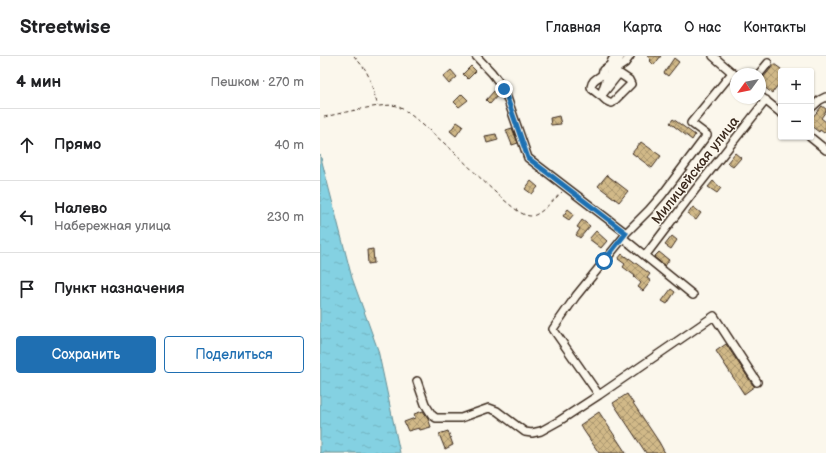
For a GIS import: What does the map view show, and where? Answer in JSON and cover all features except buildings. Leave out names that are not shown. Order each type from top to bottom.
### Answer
[{"type":"street","points":[[476,56],[492,73],[504,89],[528,158],[566,187],[624,236],[645,256],[693,295]]},
{"type":"street","points":[[615,56],[610,65],[603,70],[602,75],[595,78],[591,84],[591,87],[610,103],[614,102],[631,84],[620,74]]},
{"type":"street","points":[[600,95],[611,70],[621,56]]},
{"type":"street","points":[[605,83],[620,74],[630,56]]},
{"type":"street","points":[[713,56],[730,71]]},
{"type":"street","points":[[600,95],[620,74],[625,63]]},
{"type":"street","points":[[763,68],[768,63]]},
{"type":"street","points":[[600,395],[553,329],[576,296],[624,236],[662,195],[707,135],[691,123],[730,79]]},
{"type":"street","points":[[814,105],[826,96]]},
{"type":"street","points":[[766,100],[778,110]]},
{"type":"street","name":"Милицейская улица","points":[[645,256],[759,104]]},
{"type":"street","points":[[814,140],[826,150]]},
{"type":"street","points":[[417,382],[425,404],[436,418],[461,418],[489,408],[496,410],[525,432],[532,433],[541,431],[559,421],[600,395],[714,316],[758,382]]},
{"type":"path","points":[[354,56],[365,69],[369,77],[378,107]]},
{"type":"path","points":[[324,117],[378,107],[393,105],[398,107],[418,120],[455,153],[498,196],[519,212],[531,216],[549,205],[566,187]]},
{"type":"water","points":[[320,154],[352,278],[378,350],[400,453],[320,453]]},
{"type":"route","points":[[504,89],[528,158],[626,233],[604,261]]}]
